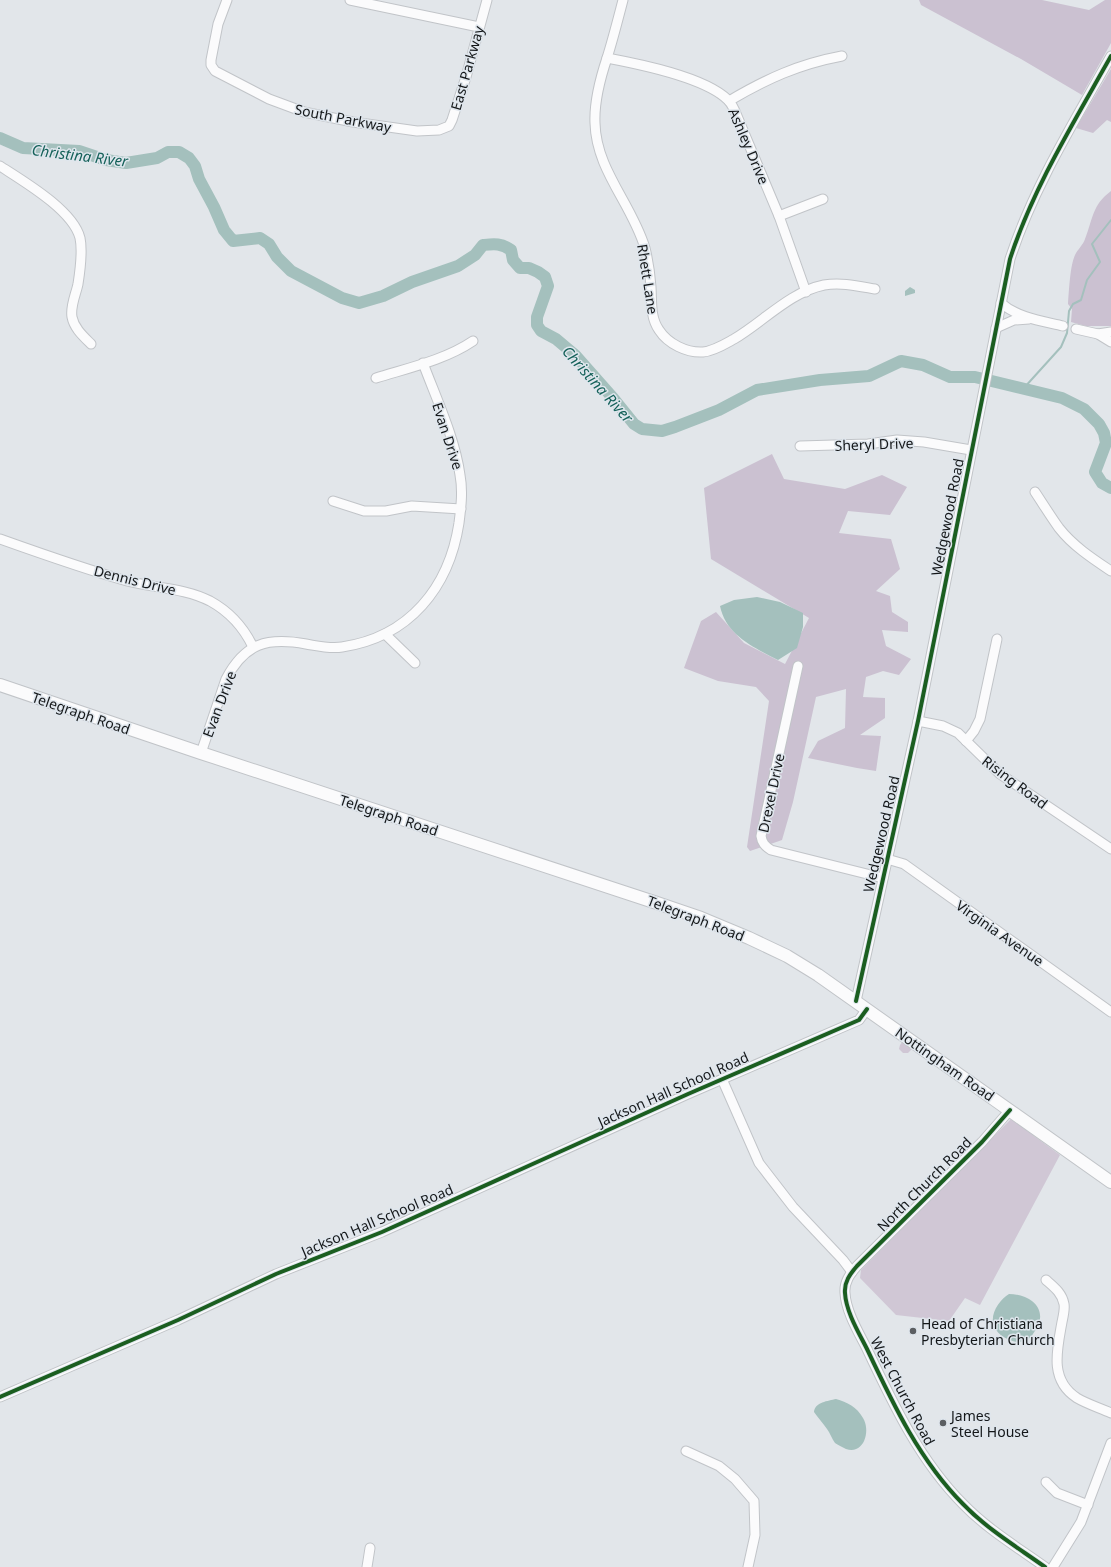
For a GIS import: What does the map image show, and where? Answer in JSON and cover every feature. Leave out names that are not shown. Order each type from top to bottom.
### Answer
[{"type":"main road","name":"Telegraph Road","points":[[0,685],[201,753],[657,903],[725,928],[775,950]]},
{"type":"main road","name":"Nottingham Road","points":[[775,950],[818,975],[868,1009],[1111,1182]]},
{"type":"street","name":"South Parkway","points":[[226,0],[216,30],[211,60],[211,66],[225,78],[269,99],[298,110],[352,122],[417,132],[439,130]]},
{"type":"street","points":[[350,0],[479,27]]},
{"type":"street","name":"East Parkway","points":[[439,130],[449,126],[452,120],[466,77],[487,0]]},
{"type":"street","name":"Rhett Lane","points":[[623,0],[599,83],[595,109],[596,135],[606,168],[638,228],[645,249],[655,322],[664,337],[671,343],[689,350],[705,352],[740,335],[782,305],[806,292],[824,285],[839,284],[875,289]]},
{"type":"street","points":[[729,101],[757,84],[794,68],[820,60],[842,56]]},
{"type":"street","name":"Wedgewood Road","points":[[856,1001],[918,721],[1010,259],[1021,228],[1063,142],[1111,56]]},
{"type":"street","name":"Ashley Drive","points":[[607,58],[632,62],[700,82],[721,94],[729,101],[737,116],[779,216],[806,292]]},
{"type":"street","points":[[0,166],[33,187],[62,212],[75,228],[80,238],[80,258],[78,285],[73,301],[72,317],[80,333],[91,344]]},
{"type":"street","points":[[779,216],[823,199]]},
{"type":"street","points":[[1001,303],[1006,308],[1032,319],[1063,326]]},
{"type":"street","points":[[996,328],[1014,320],[1032,319]]},
{"type":"street","points":[[1076,329],[1098,334],[1111,342]]},
{"type":"street","points":[[1098,334],[1111,332]]},
{"type":"street","points":[[376,378],[423,364],[474,342]]},
{"type":"street","name":"Evan Drive","points":[[201,753],[226,679],[241,656],[253,647],[265,642],[284,641],[340,648],[370,641],[385,634],[415,613],[442,579],[453,549],[461,509],[461,482],[455,449],[423,364]]},
{"type":"street","name":"Sheryl Drive","points":[[800,446],[868,444],[897,440],[924,442],[971,450]]},
{"type":"street","points":[[1035,492],[1060,529],[1074,544],[1111,572]]},
{"type":"street","points":[[333,501],[364,511],[386,510],[412,506],[461,509]]},
{"type":"street","name":"Dennis Drive","points":[[0,539],[128,581],[184,592],[208,600],[237,621],[246,632],[253,647]]},
{"type":"street","points":[[385,634],[414,663]]},
{"type":"street","points":[[966,741],[974,731],[980,719],[997,639]]},
{"type":"street","name":"Drexel Drive","points":[[798,666],[761,836],[762,841],[765,847],[771,850],[883,878]]},
{"type":"street","name":"Rising Road","points":[[918,721],[943,726],[950,729],[966,741],[1000,774],[1111,849]]},
{"type":"street","name":"Virginia Avenue","points":[[887,860],[904,864],[1111,1012]]},
{"type":"street","name":"Jackson Hall School Road","points":[[0,1397],[178,1320],[276,1274],[382,1232],[722,1079],[859,1020],[868,1009]]},
{"type":"street","points":[[722,1079],[759,1164],[793,1206],[843,1260],[852,1272]]},
{"type":"street","name":"North Church Road","points":[[852,1272],[982,1142],[1010,1110]]},
{"type":"street","name":"West Church Road","points":[[852,1272],[846,1285],[845,1294],[847,1304],[890,1396],[920,1448],[944,1482],[963,1505],[987,1525],[1045,1567]]},
{"type":"street","points":[[1046,1280],[1060,1293],[1065,1305],[1056,1356],[1057,1370],[1060,1379],[1068,1391],[1078,1398],[1111,1413]]},
{"type":"street","points":[[1053,1567],[1079,1526],[1111,1443]]},
{"type":"street","points":[[686,1451],[719,1466],[735,1479],[754,1501],[755,1535],[748,1567]]},
{"type":"street","points":[[1046,1482],[1057,1493],[1088,1505]]},
{"type":"street","points":[[367,1567],[370,1548]]},
{"type":"shaded area","points":[[919,0],[1042,0],[1089,10],[1105,0],[1111,0],[1111,43],[1082,95],[1021,59],[921,5]]},
{"type":"shaded area","points":[[1111,69],[1111,122],[1107,120],[1093,133],[1076,128]]},
{"type":"shaded area","points":[[1111,191],[1111,326],[1086,326],[1071,322],[1072,309],[1068,304],[1072,265],[1075,255],[1084,241],[1097,207],[1105,196]]},
{"type":"shaded area","points":[[910,287],[915,290],[915,293],[905,296],[905,291]]},
{"type":"shaded area","points":[[772,454],[784,479],[845,489],[882,475],[907,487],[890,515],[848,511],[839,533],[891,539],[900,569],[876,591],[890,596],[892,612],[908,622],[908,632],[882,630],[886,646],[911,659],[899,675],[883,671],[866,677],[863,697],[885,698],[885,718],[860,735],[881,736],[876,771],[808,758],[818,741],[845,728],[846,689],[816,697],[793,802],[782,840],[750,851],[747,847],[769,701],[756,687],[718,681],[684,668],[701,621],[716,612],[744,643],[785,664],[809,618],[711,559],[704,488]]},
{"type":"shaded area","points":[[757,597],[780,602],[803,613],[803,627],[797,648],[778,660],[742,639],[728,625],[723,616],[720,606],[734,600]]},
{"type":"shaded area","points":[[903,1041],[913,1048],[908,1053],[903,1053],[899,1049]]},
{"type":"shaded area","points":[[1011,1119],[1060,1155],[980,1305],[965,1298],[949,1321],[896,1315],[860,1278],[861,1270]]},
{"type":"shaded area","points":[[1009,1294],[1022,1296],[1028,1299],[1033,1302],[1040,1312],[1038,1326],[1030,1338],[1023,1342],[1009,1340],[1000,1335],[993,1323],[994,1314],[998,1304]]},
{"type":"shaded area","points":[[836,1399],[848,1403],[861,1414],[863,1418],[866,1435],[864,1441],[857,1449],[846,1449],[835,1443],[814,1412],[819,1404]]},
{"type":"waterway","name":"Christina River","points":[[0,138],[23,148],[79,151],[106,160],[126,163],[157,158],[168,152],[179,152],[189,158],[195,166],[199,179],[224,230],[233,241],[260,238],[269,244],[277,257],[291,271],[342,298],[359,303],[383,296],[412,282],[458,266],[475,255],[483,245],[494,244],[504,246],[511,250],[513,260],[520,268],[529,268],[545,277],[548,286],[537,317],[537,325],[541,331],[556,339],[575,355],[634,424],[642,429],[662,431],[675,427],[719,410],[757,390],[820,380],[869,376],[901,361],[923,365],[950,377],[975,377],[1062,398],[1084,409],[1099,424],[1104,433],[1106,443],[1095,472],[1102,483],[1111,488]]},
{"type":"waterway","points":[[1023,389],[1061,347],[1067,333],[1069,311],[1073,304],[1081,300],[1087,280],[1100,262],[1092,244],[1111,220]]},
{"type":"cycle path","points":[[856,1001],[918,721],[1010,259],[1019,233],[1042,181],[1111,56]]},
{"type":"cycle path","points":[[0,1397],[178,1320],[276,1274],[382,1232],[688,1094],[859,1020],[867,1009]]},
{"type":"cycle path","points":[[1010,1110],[982,1142],[857,1266],[848,1278],[845,1285],[845,1293],[853,1322],[897,1411],[921,1451],[934,1469],[963,1504],[982,1522],[1045,1567]]},
{"type":"place","name":"Head of Christiana Presbyterian Church","points":[[913,1331]]},
{"type":"place","name":"James Steel House","points":[[943,1423]]}]
